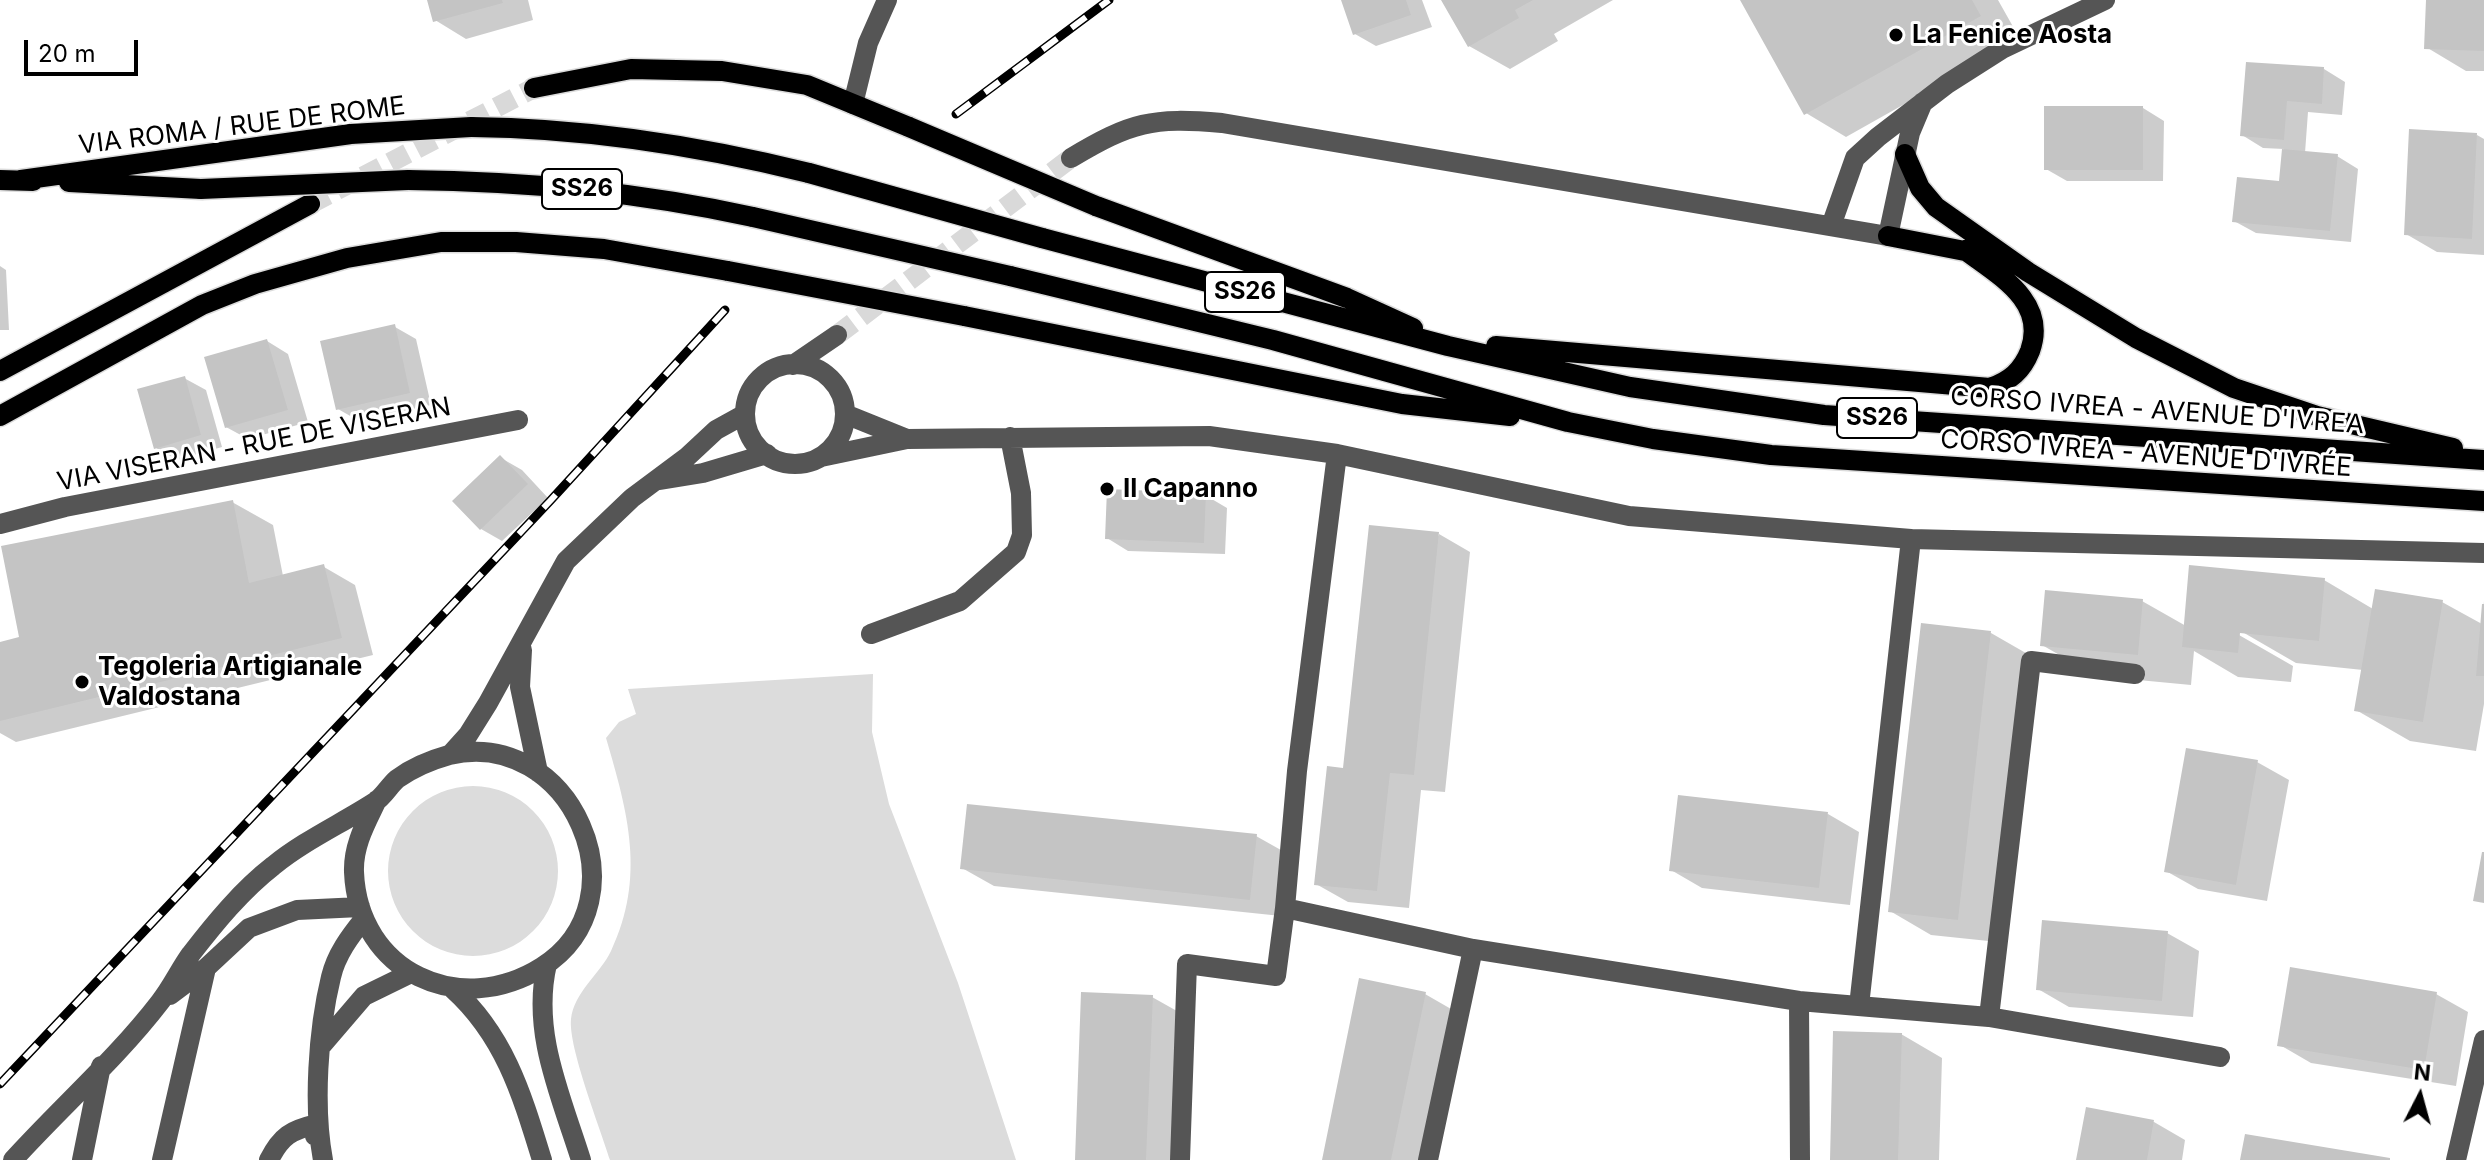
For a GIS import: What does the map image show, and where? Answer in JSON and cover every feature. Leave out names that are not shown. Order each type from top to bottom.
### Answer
[{"type":"main road","points":[[534,88],[631,69],[722,71],[807,85],[1096,206],[1347,298],[1448,346],[1499,346],[1990,388],[2016,375],[2026,361],[2032,346],[2033,316],[2016,289],[1965,250]]},
{"type":"main road","name":"VIA ROMA / RUE DE ROME","points":[[10,180],[351,134],[471,127],[553,128],[651,139],[809,173],[1448,346]]},
{"type":"main road","points":[[1905,154],[1920,188],[1936,207],[2028,272],[2136,338],[2234,388],[2317,416],[2484,457]]},
{"type":"main road","name":"VIA ROMA / RUE DE ROME","points":[[10,180],[201,189],[408,180],[528,183],[604,191],[753,217],[1010,276],[1273,340],[1568,422]]},
{"type":"main road","points":[[0,371],[310,204]]},
{"type":"main road","points":[[1888,236],[1965,250],[2028,272]]},
{"type":"main road","points":[[0,416],[202,305],[255,284],[347,258],[441,242],[516,242],[604,249],[728,271],[1402,404],[1568,422]]},
{"type":"main road","name":"CORSO IVREA - AVENUE D'IVREA","points":[[1448,346],[1630,387],[1824,415],[2484,457]]},
{"type":"main road","name":"CORSO IVREA - AVENUE D'IVRÉE","points":[[1568,422],[1653,439],[1771,455],[2484,501]]},
{"type":"street","points":[[853,104],[868,43],[887,0]]},
{"type":"street","points":[[1831,226],[1855,158],[1923,102],[2002,49],[2105,0]]},
{"type":"street","points":[[1071,158],[1138,123],[1172,119],[1197,121],[1888,236],[1905,154],[1923,102]]},
{"type":"street","points":[[831,379],[830,341],[793,365],[767,373],[755,385],[747,398],[745,414],[750,435],[767,454],[790,464],[808,463],[821,457],[907,439],[1209,436],[1337,454],[1629,516],[1911,539],[2484,553]]},
{"type":"street","points":[[793,365],[816,369],[831,379],[839,391],[845,414],[841,434],[821,457]]},
{"type":"street","points":[[450,755],[468,735],[522,646],[566,561],[632,498],[716,430],[745,414]]},
{"type":"street","points":[[845,414],[907,439]]},
{"type":"street","name":"VIA VISERAN - RUE DE VISERAN","points":[[0,524],[65,507],[518,420]]},
{"type":"street","points":[[871,634],[960,601],[1016,552],[1022,535],[1021,493],[1010,437]]},
{"type":"street","points":[[656,481],[703,473],[767,454]]},
{"type":"street","points":[[1180,1160],[1187,964],[1276,976],[1297,771],[1337,454]]},
{"type":"street","points":[[1859,1006],[1911,539]]},
{"type":"street","points":[[522,646],[520,687],[538,772]]},
{"type":"street","points":[[1989,1017],[2031,661],[2135,674]]},
{"type":"street","points":[[453,989],[503,986],[547,964],[565,947],[588,903],[592,878],[591,853],[579,818],[557,787],[538,772],[495,755],[450,755],[422,764],[397,779],[377,800],[360,833],[354,870],[362,913],[384,949],[411,973],[453,989],[477,1010],[508,1057],[542,1160]]},
{"type":"street","points":[[161,1002],[190,956],[271,867],[327,828],[377,800]]},
{"type":"street","points":[[1285,908],[1473,949],[1799,1001],[1989,1017],[2220,1057]]},
{"type":"street","points":[[13,1160],[161,1002],[206,968],[249,928],[276,915],[362,913]]},
{"type":"street","points":[[311,1160],[331,976],[362,913]]},
{"type":"street","points":[[1428,1160],[1473,949]]},
{"type":"street","points":[[547,964],[542,986],[544,1046],[581,1160]]},
{"type":"street","points":[[162,1160],[206,968]]},
{"type":"street","points":[[322,1045],[364,996],[411,973]]},
{"type":"street","points":[[1799,1001],[1800,1160]]},
{"type":"street","points":[[2456,1160],[2484,1040]]},
{"type":"street","points":[[82,1160],[101,1066]]},
{"type":"street","points":[[269,1160],[279,1141],[291,1130],[317,1124]]},
{"type":"street","points":[[317,1124],[323,1160]]},
{"type":"shaded area","points":[[873,674],[872,732],[889,804],[958,983],[1016,1160],[610,1160],[580,1068],[571,1019],[577,1000],[611,951],[628,897],[630,845],[621,793],[606,738],[619,722],[636,714],[628,689]]},
{"type":"shaded area","points":[[473,786],[506,792],[533,811],[552,838],[558,871],[552,904],[533,931],[506,950],[473,956],[440,950],[413,931],[394,904],[388,871],[394,838],[413,811],[440,792]]},
{"type":"building","points":[[427,0],[502,0],[503,3],[433,22]]},
{"type":"building","points":[[1341,0],[1406,0],[1411,15],[1353,35]]},
{"type":"building","points":[[1441,0],[1533,0],[1515,10],[1519,18],[1468,47]]},
{"type":"building","points":[[1740,0],[1972,0],[1981,16],[1804,115]]},
{"type":"building","points":[[2426,0],[2484,0],[2484,51],[2424,49]]},
{"type":"building","points":[[2246,62],[2324,67],[2322,104],[2287,101],[2284,140],[2240,136]]},
{"type":"building","points":[[2044,106],[2143,106],[2143,170],[2044,170]]},
{"type":"building","points":[[2409,129],[2477,133],[2472,239],[2404,235]]},
{"type":"building","points":[[2282,149],[2338,154],[2330,231],[2232,222],[2237,177],[2279,181]]},
{"type":"building","points":[[395,324],[410,393],[336,410],[320,341]]},
{"type":"building","points":[[267,339],[288,410],[225,428],[204,357]]},
{"type":"building","points":[[185,376],[201,435],[154,449],[137,389]]},
{"type":"building","points":[[500,455],[528,484],[480,530],[452,501]]},
{"type":"building","points":[[1107,489],[1206,493],[1204,543],[1105,539]]},
{"type":"building","points":[[233,500],[249,583],[324,564],[342,638],[0,721],[0,642],[19,637],[1,546]]},
{"type":"building","points":[[1369,525],[1439,532],[1414,775],[1390,773],[1377,891],[1314,885],[1327,766],[1343,768]]},
{"type":"building","points":[[2189,565],[2325,578],[2319,641],[2240,633],[2238,653],[2182,647]]},
{"type":"building","points":[[2375,589],[2443,600],[2423,722],[2354,711]]},
{"type":"building","points":[[2045,590],[2143,599],[2138,655],[2040,646]]},
{"type":"building","points":[[2482,604],[2484,676],[2476,676]]},
{"type":"building","points":[[1921,623],[1991,631],[1958,920],[1888,912]]},
{"type":"building","points":[[2186,748],[2258,760],[2236,885],[2164,872]]},
{"type":"building","points":[[1678,795],[1828,812],[1819,888],[1669,871]]},
{"type":"building","points":[[967,804],[1257,834],[1250,900],[960,869]]},
{"type":"building","points":[[2484,852],[2484,903],[2473,901]]},
{"type":"building","points":[[2042,920],[2168,931],[2162,1001],[2036,990]]},
{"type":"building","points":[[2290,967],[2437,992],[2424,1070],[2277,1046]]},
{"type":"building","points":[[1359,978],[1426,992],[1391,1160],[1322,1160]]},
{"type":"building","points":[[1081,992],[1153,995],[1146,1160],[1075,1160]]},
{"type":"building","points":[[1833,1031],[1902,1033],[1898,1160],[1830,1160]]},
{"type":"building","points":[[2086,1107],[2154,1120],[2147,1160],[2076,1160]]},
{"type":"building","points":[[2245,1134],[2390,1158],[2390,1160],[2240,1160]]},
{"type":"tunnel","points":[[310,204],[534,88]]},
{"type":"tunnel","points":[[837,335],[1071,158]]},
{"type":"railway","points":[[956,114],[1109,0]]},
{"type":"railway","points":[[0,1084],[550,501],[725,310]]},
{"type":"place","name":"La Fenice Aosta","points":[[1896,35]]},
{"type":"place","name":"Il Capanno","points":[[1107,489]]},
{"type":"place","name":"Tegoleria Artigianale Valdostana","points":[[82,682]]}]
